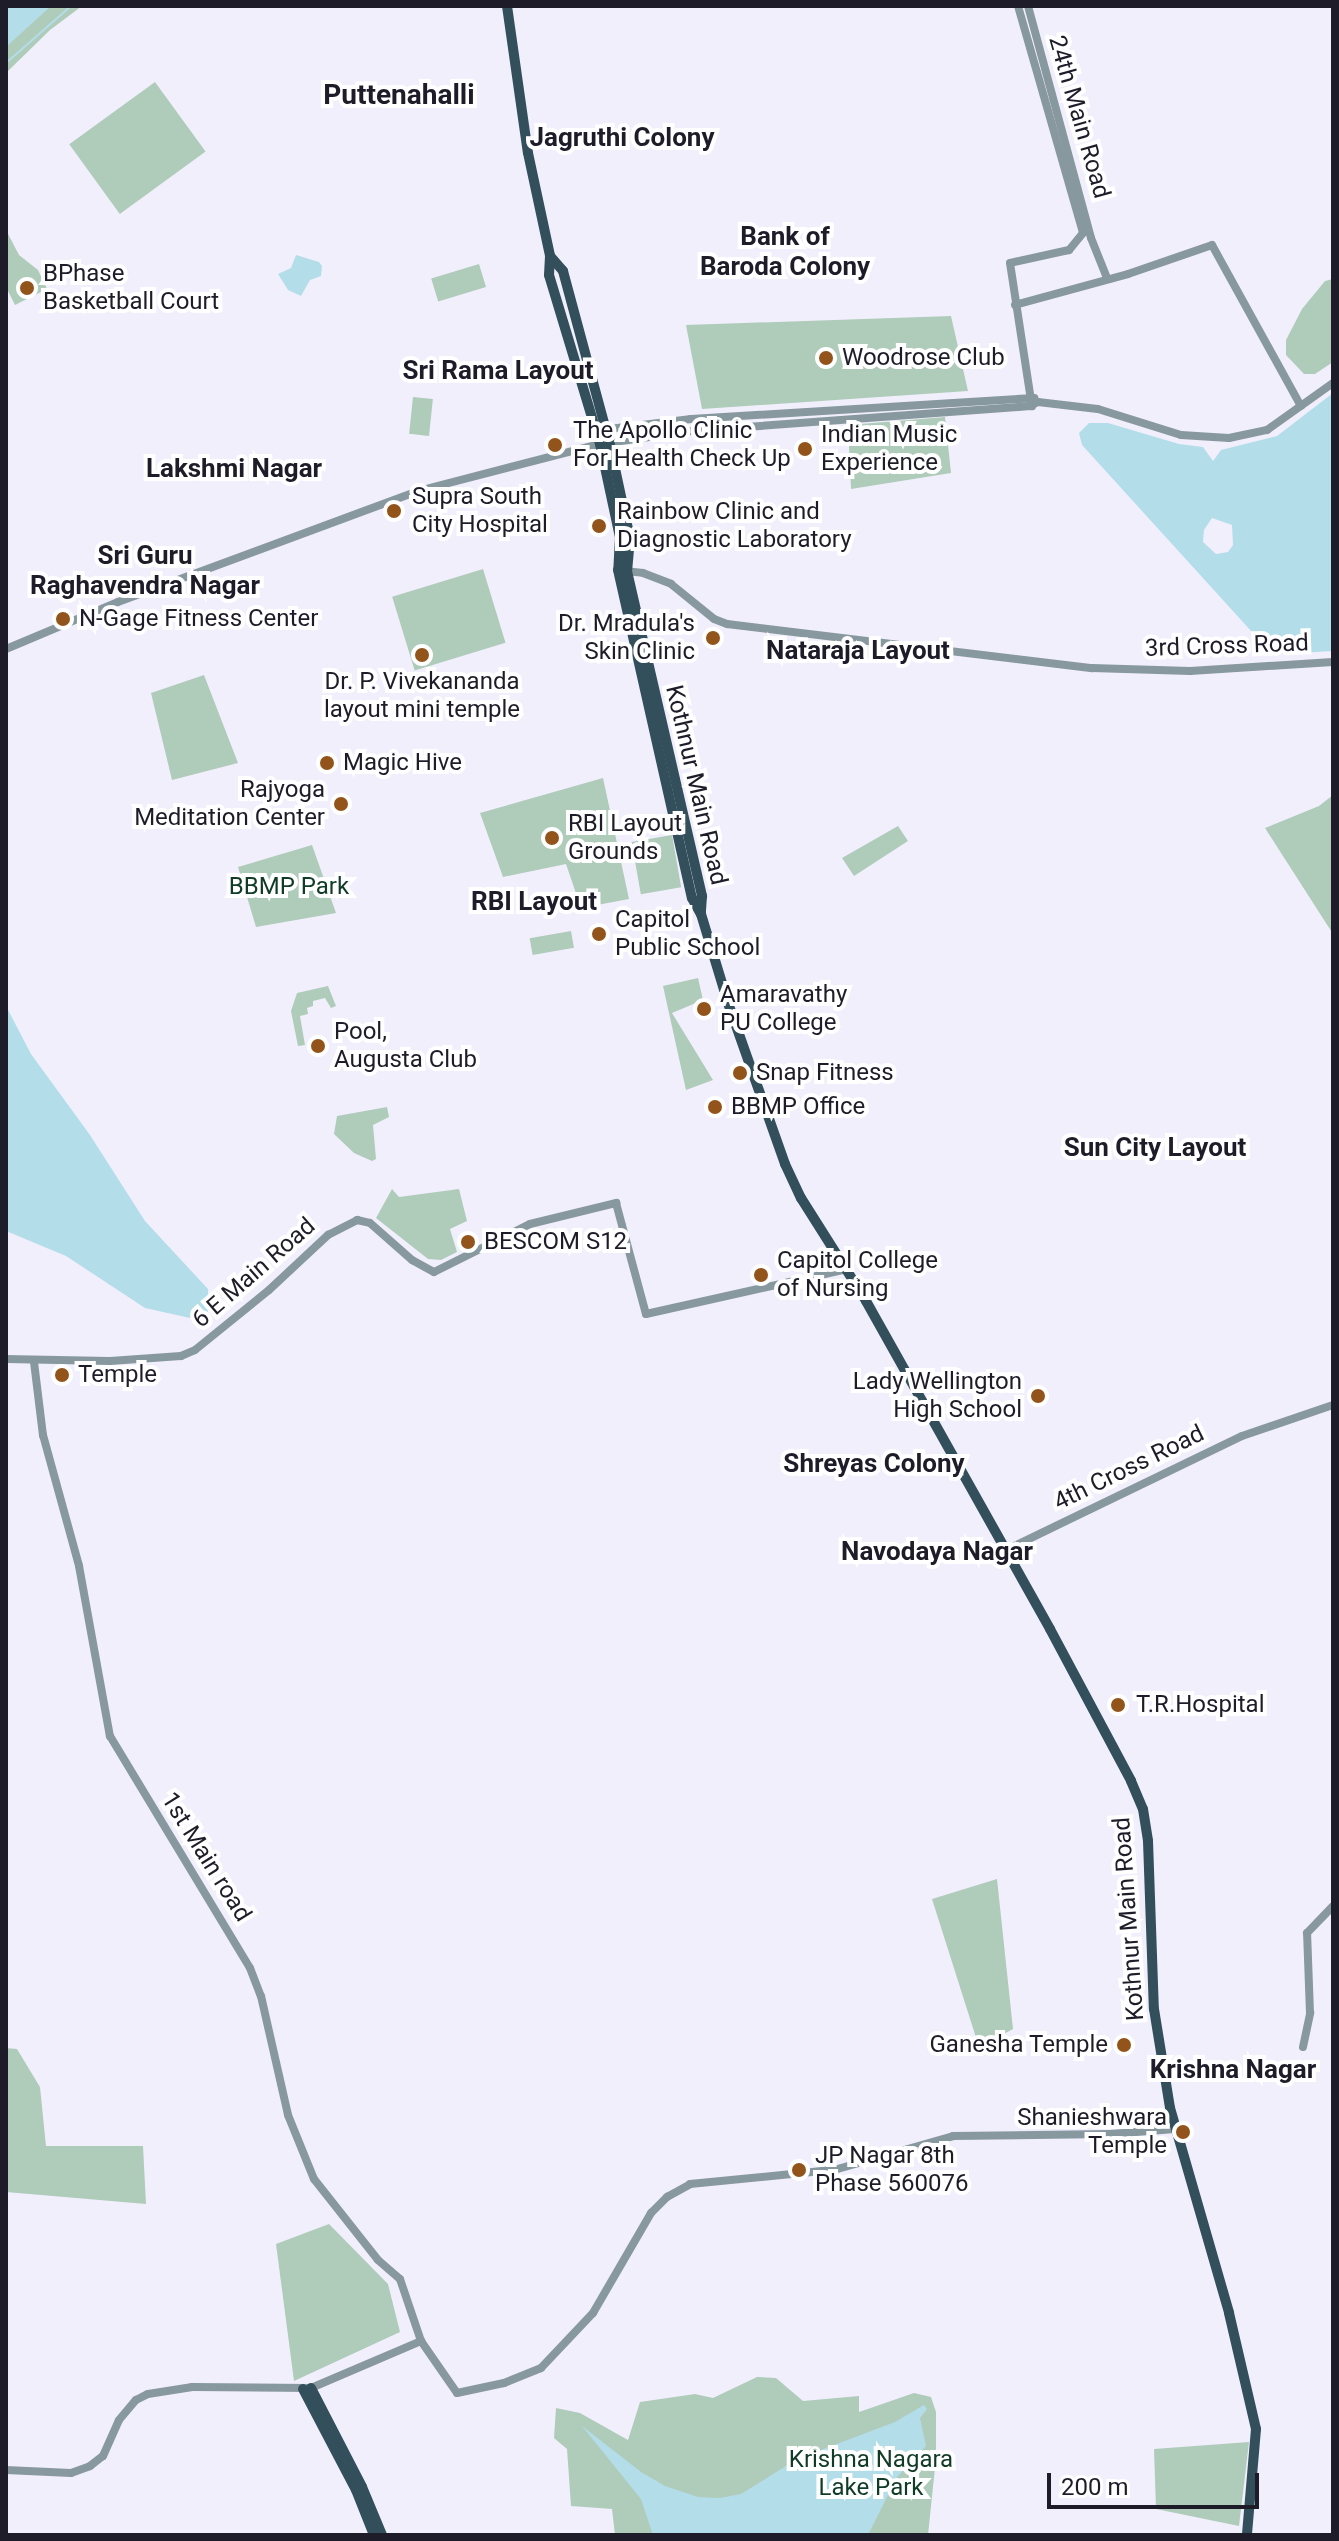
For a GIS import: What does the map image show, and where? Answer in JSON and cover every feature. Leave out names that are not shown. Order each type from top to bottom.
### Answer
[{"type":"main road","name":"Kothnur Main Road","points":[[507,6],[528,153],[550,256],[563,271],[604,443],[620,537],[622,571],[692,898],[701,914],[718,974],[785,1164],[801,1198],[847,1269],[1057,1642],[1143,1809],[1148,1841],[1154,2009],[1175,2129],[1229,2313],[1254,2419],[1256,2442],[1247,2535]]},
{"type":"main road","points":[[307,2388],[374,2535]]},
{"type":"main road","points":[[307,2388],[362,2487],[382,2535]]},
{"type":"street","name":"24th Main Road","points":[[1018,6],[1088,234],[1107,278]]},
{"type":"street","name":"24th Main Road","points":[[1028,6],[1088,234]]},
{"type":"street","name":"24th Main Road","points":[[1015,305],[1010,263],[1069,250],[1088,234]]},
{"type":"street","points":[[1034,401],[1015,305],[1128,274],[1212,245],[1301,406]]},
{"type":"street","points":[[601,430],[691,419],[1034,401],[1098,409],[1181,435],[1207,439],[1249,436],[1267,430],[1333,383]]},
{"type":"street","points":[[6,649],[118,602],[418,491],[604,443],[691,431],[1034,401]]},
{"type":"street","name":"3rd Cross Road","points":[[622,571],[671,584],[714,619],[727,624],[886,641],[1002,659],[1123,670],[1190,671],[1333,662]]},
{"type":"street","name":"6 E Main Road","points":[[34,1362],[167,1358],[195,1350],[295,1268],[328,1235],[357,1220],[370,1223],[412,1260],[434,1272],[530,1224],[616,1203],[646,1314],[847,1269]]},
{"type":"street","points":[[6,1359],[34,1362]]},
{"type":"street","name":"1st Main road","points":[[34,1362],[43,1435],[79,1566],[110,1736],[250,1968],[261,1996],[288,2115],[314,2179],[378,2260],[400,2279],[421,2341],[459,2394],[524,2377],[541,2368],[593,2313],[651,2213],[667,2197],[690,2184],[834,2170],[953,2136],[1110,2134],[1175,2129]]},
{"type":"street","name":"4th Cross Road","points":[[1004,1551],[1272,1424],[1333,1405]]},
{"type":"street","points":[[1303,2047],[1310,2013],[1307,1933],[1333,1906]]},
{"type":"street","points":[[6,2470],[71,2473],[90,2466],[103,2456],[119,2420],[136,2400],[148,2394],[192,2387],[307,2388],[421,2341]]},
{"type":"green space","points":[[6,6],[82,6],[50,30],[6,73]]},
{"type":"green space","points":[[155,82],[206,152],[120,214],[69,144]]},
{"type":"green space","points":[[6,230],[19,255],[38,270],[47,289],[15,305],[6,287]]},
{"type":"green space","points":[[479,264],[486,287],[438,302],[431,279]]},
{"type":"green space","points":[[1333,279],[1333,362],[1315,374],[1304,374],[1286,355],[1286,340],[1302,309],[1325,281]]},
{"type":"green space","name":"Woodrose Club","points":[[951,316],[968,391],[702,409],[686,325]]},
{"type":"green space","points":[[413,397],[433,399],[429,436],[409,434]]},
{"type":"green space","points":[[945,417],[951,473],[851,489],[848,425]]},
{"type":"green space","points":[[483,569],[506,643],[415,670],[392,597]]},
{"type":"green space","points":[[204,675],[238,763],[172,780],[151,693]]},
{"type":"green space","name":"RBI Layout Grounds","points":[[603,778],[629,899],[581,908],[566,864],[503,877],[480,813]]},
{"type":"green space","points":[[1333,795],[1333,934],[1265,828],[1319,806]]},
{"type":"green space","points":[[898,826],[908,841],[854,876],[842,858]]},
{"type":"green space","points":[[672,835],[681,887],[641,894],[632,842]]},
{"type":"green space","name":"BBMP Park","points":[[312,845],[336,913],[256,927],[238,867]]},
{"type":"green space","points":[[571,931],[574,948],[533,955],[530,938]]},
{"type":"green space","points":[[698,978],[703,1000],[672,1013],[713,1080],[686,1090],[663,986]]},
{"type":"green space","points":[[328,986],[336,1006],[331,1008],[325,998],[313,1001],[313,1006],[307,1008],[308,1014],[300,1016],[305,1045],[298,1046],[291,1011],[297,993]]},
{"type":"green space","points":[[387,1107],[389,1117],[373,1125],[376,1159],[372,1161],[354,1153],[334,1134],[337,1116]]},
{"type":"green space","points":[[392,1189],[399,1197],[459,1189],[467,1221],[450,1229],[457,1252],[441,1260],[428,1259],[376,1218]]},
{"type":"green space","points":[[997,1879],[1013,2029],[979,2047],[932,1899]]},
{"type":"green space","points":[[6,2048],[17,2049],[40,2087],[46,2146],[143,2146],[146,2204],[6,2192]]},
{"type":"green space","points":[[329,2224],[388,2284],[400,2332],[294,2381],[276,2244]]},
{"type":"green space","name":"Krishna Nagara Lake Park","points":[[757,2377],[776,2378],[803,2401],[859,2396],[859,2412],[914,2393],[931,2397],[936,2412],[936,2458],[928,2535],[615,2535],[612,2509],[571,2506],[567,2449],[554,2438],[556,2408],[580,2413],[628,2440],[640,2402],[695,2394],[713,2398]]},
{"type":"green space","points":[[1249,2442],[1239,2526],[1156,2509],[1154,2449]]},
{"type":"water","points":[[6,6],[51,6],[6,47]]},
{"type":"water","points":[[296,255],[319,262],[322,266],[321,276],[310,280],[301,296],[288,290],[278,274],[291,268]]},
{"type":"water","points":[[1333,393],[1333,651],[1280,654],[1262,643],[1082,445],[1079,433],[1089,423],[1108,423],[1179,444],[1203,447],[1213,461],[1221,450],[1277,436]],"holes":[[[1212,518],[1232,525],[1233,545],[1228,552],[1216,554],[1203,542],[1204,530]]]},
{"type":"water","points":[[6,1006],[31,1054],[90,1135],[145,1221],[208,1289],[208,1322],[145,1308],[66,1256],[6,1231]]},
{"type":"water","points":[[924,2405],[927,2409],[920,2418],[926,2446],[887,2488],[873,2481],[890,2491],[868,2535],[653,2535],[641,2499],[582,2426],[641,2472],[665,2486],[698,2497],[720,2498],[741,2494],[797,2459],[895,2422]]},
{"type":"waterway","points":[[6,63],[71,6]]},
{"type":"place","name":"BPhase Basketball Court","points":[[27,288]]},
{"type":"place","name":"Woodrose Club","points":[[826,358]]},
{"type":"place","name":"The Apollo Clinic For Health Check Up","points":[[555,445]]},
{"type":"place","name":"Indian Music Experience","points":[[805,449]]},
{"type":"place","name":"Supra South City Hospital","points":[[394,511]]},
{"type":"place","name":"Rainbow Clinic and Diagnostic Laboratory","points":[[599,526]]},
{"type":"place","name":"N-Gage Fitness Center","points":[[63,619]]},
{"type":"place","name":"Dr. Mradula's Skin Clinic","points":[[713,638]]},
{"type":"place","name":"Dr. P. Vivekananda layout mini temple","points":[[422,655]]},
{"type":"place","name":"Magic Hive","points":[[327,763]]},
{"type":"place","name":"Rajyoga Meditation Center","points":[[341,804]]},
{"type":"place","name":"RBI Layout Grounds","points":[[552,838]]},
{"type":"place","name":"Capitol Public School","points":[[599,934]]},
{"type":"place","name":"Amaravathy PU College","points":[[704,1009]]},
{"type":"place","name":"Pool, Augusta Club","points":[[318,1046]]},
{"type":"place","name":"Snap Fitness","points":[[740,1073]]},
{"type":"place","name":"BBMP Office","points":[[715,1107]]},
{"type":"place","name":"BESCOM S12","points":[[468,1242]]},
{"type":"place","name":"Capitol College of Nursing","points":[[761,1275]]},
{"type":"place","name":"Temple","points":[[62,1375]]},
{"type":"place","name":"Lady Wellington High School","points":[[1038,1396]]},
{"type":"place","name":"T.R.Hospital","points":[[1118,1705]]},
{"type":"place","name":"Ganesha Temple","points":[[1124,2045]]},
{"type":"place","name":"Shanieshwara Temple","points":[[1183,2132]]},
{"type":"place","name":"JP Nagar 8th Phase 560076","points":[[799,2170]]},
{"type":"district","name":"Puttenahalli","points":[[399,95]]},
{"type":"district","name":"Jagruthi Colony","points":[[622,138]]},
{"type":"district","name":"Bank of Baroda Colony","points":[[785,252]]},
{"type":"district","name":"Sri Rama Layout","points":[[498,371]]},
{"type":"district","name":"Lakshmi Nagar","points":[[234,469]]},
{"type":"district","name":"Sri Guru Raghavendra Nagar","points":[[145,571]]},
{"type":"district","name":"Nataraja Layout","points":[[858,651]]},
{"type":"district","name":"RBI Layout","points":[[534,902]]},
{"type":"district","name":"Sun City Layout","points":[[1155,1148]]},
{"type":"district","name":"Shreyas Colony","points":[[874,1464]]},
{"type":"district","name":"Navodaya Nagar","points":[[937,1552]]},
{"type":"district","name":"Krishna Nagar","points":[[1233,2070]]}]
